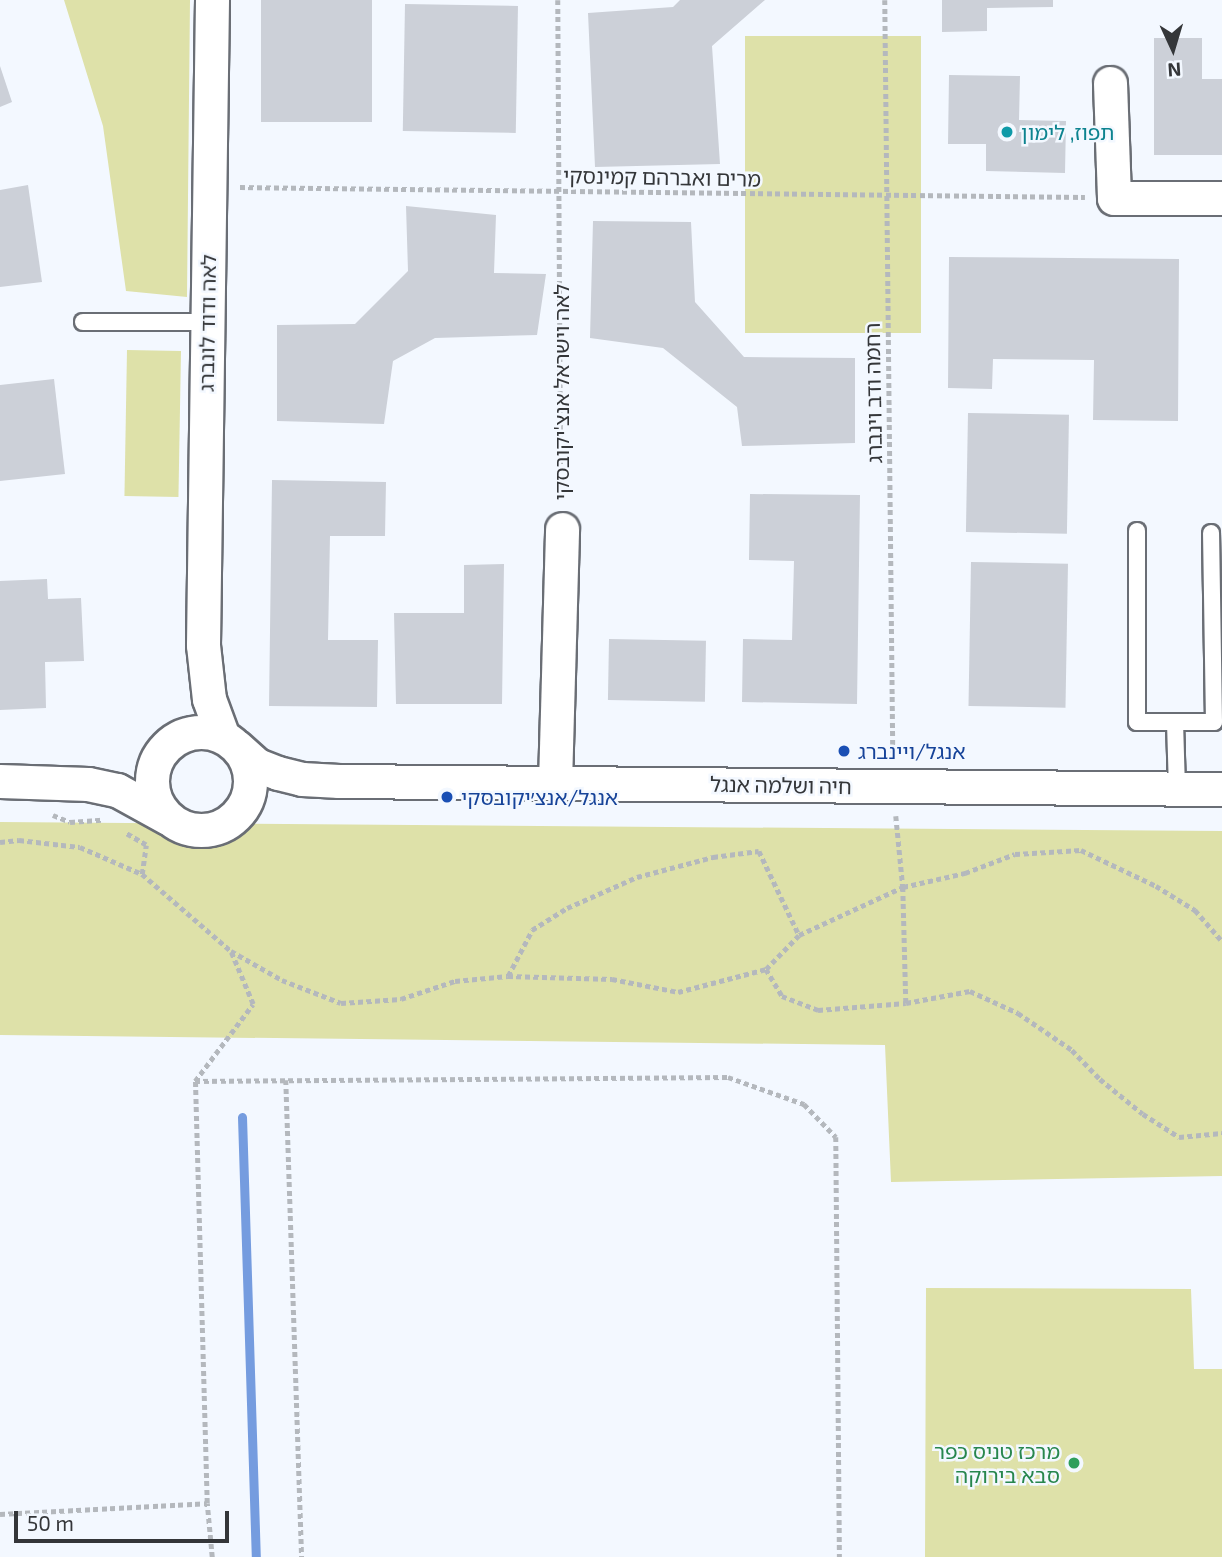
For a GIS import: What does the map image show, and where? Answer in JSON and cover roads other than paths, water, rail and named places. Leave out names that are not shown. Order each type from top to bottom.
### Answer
[{"type":"street","name":"לאה ודוד לונברג","points":[[212,0],[203,645],[209,699],[230,742]]},
{"type":"street","points":[[1110,83],[1114,198],[1222,198]]},
{"type":"street","name":"לאה וישראל אנצ'יקובסקי","points":[[555,783],[562,529]]},
{"type":"street","name":"לאה ודוד לונברג","points":[[163,751],[178,734],[192,706],[203,645]]},
{"type":"street","points":[[0,781],[67,781],[113,773],[163,751],[182,735],[198,732],[230,742],[246,761],[249,791],[243,807],[231,819],[216,827],[199,829],[185,827],[117,790],[67,781]]},
{"type":"street","name":"חיה ושלמה אנגל","points":[[230,742],[257,765],[278,773],[302,779],[340,781],[1222,789]]},
{"type":"street","points":[[163,751],[152,773],[153,790],[159,805],[170,818]]},
{"type":"street","name":"חיה ושלמה אנגל","points":[[231,819],[280,796],[340,781]]},
{"type":"lane","points":[[83,322],[207,322]]},
{"type":"lane","points":[[1137,531],[1137,722],[1214,722],[1211,533]]},
{"type":"lane","points":[[1175,722],[1177,789]]},
{"type":"waterway","points":[[242,1117],[256,1557]]},
{"type":"place","name":"תפוז, לימון","points":[[1007,132]]},
{"type":"place","name":"אנגל/ויינברג","points":[[844,751]]},
{"type":"place","name":"אנגל/אנצ׳יקובסקי","points":[[447,797]]},
{"type":"place","name":"מרכז טניס כפר סבא בירוקה","points":[[1074,1463]]}]
